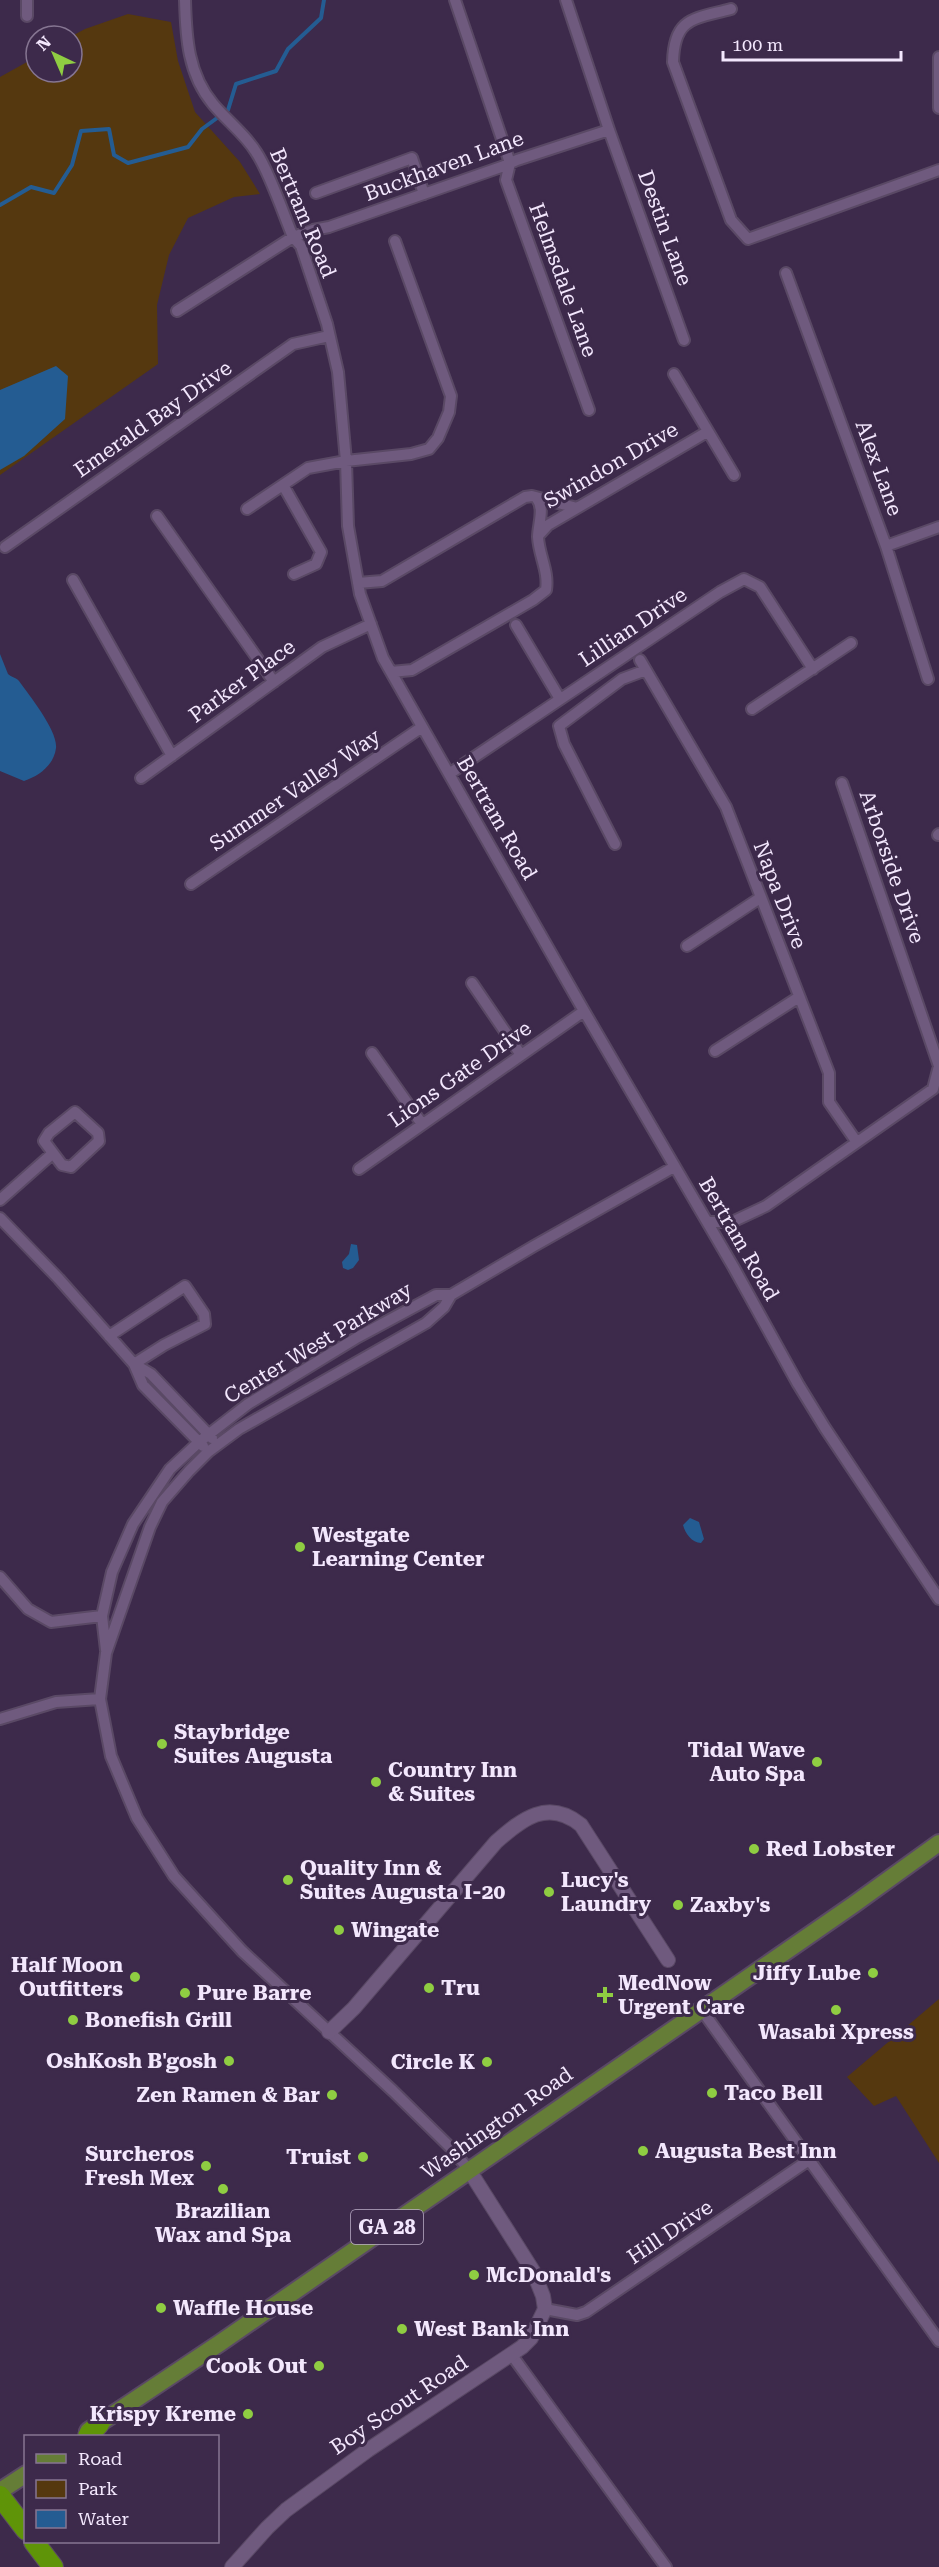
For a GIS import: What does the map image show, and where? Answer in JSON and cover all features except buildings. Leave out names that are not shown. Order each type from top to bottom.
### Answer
[{"type":"highway","points":[[0,2496],[24,2527]]},
{"type":"highway","points":[[35,2543],[53,2567]]},
{"type":"highway","points":[[45,2543],[61,2567]]},
{"type":"main road","name":"Washington Road","points":[[93,2430],[853,1905],[939,1843]]},
{"type":"main road","points":[[0,2492],[24,2475]]},
{"type":"street","points":[[27,0],[27,16]]},
{"type":"street","name":"Bertram Road","points":[[185,0],[186,33],[191,68],[212,103],[258,154],[293,237],[301,246],[329,336],[338,372],[346,460],[348,526],[358,583],[383,658],[825,1428],[939,1599]]},
{"type":"street","name":"Helmsdale Lane","points":[[455,0],[510,163],[506,180],[589,410]]},
{"type":"street","name":"Destin Lane","points":[[566,0],[609,130],[684,340]]},
{"type":"street","points":[[730,9],[692,20],[680,28],[674,46],[673,62],[731,220],[748,239],[939,170]]},
{"type":"street","points":[[939,57],[939,108]]},
{"type":"street","name":"Buckhaven Lane","points":[[177,311],[293,237],[312,230],[330,227],[609,130]]},
{"type":"street","points":[[316,193],[412,158],[424,194]]},
{"type":"street","points":[[247,509],[308,468],[346,460],[402,456],[429,449],[438,438],[449,412],[452,396],[395,241]]},
{"type":"street","name":"Alex Lane","points":[[786,273],[886,546],[928,679]]},
{"type":"street","name":"Emerald Bay Drive","points":[[5,547],[293,344],[329,336]]},
{"type":"street","points":[[674,374],[734,475]]},
{"type":"street","name":"Swindon Drive","points":[[538,536],[548,525],[707,432]]},
{"type":"street","points":[[283,485],[321,552],[316,564],[294,574]]},
{"type":"street","points":[[358,583],[382,581],[525,497],[577,508]]},
{"type":"street","points":[[391,672],[412,670],[546,590],[548,578],[539,549],[538,536],[541,507],[537,499]]},
{"type":"street","points":[[157,516],[274,682]]},
{"type":"street","points":[[886,546],[939,527]]},
{"type":"street","name":"Lillian Drive","points":[[449,774],[720,592],[744,579],[760,587],[813,669]]},
{"type":"street","points":[[73,580],[172,756]]},
{"type":"street","name":"Parker Place","points":[[141,778],[322,647],[371,624]]},
{"type":"street","points":[[516,625],[560,699]]},
{"type":"street","points":[[752,709],[851,644]]},
{"type":"street","name":"Napa Drive","points":[[615,844],[564,744],[559,726],[643,665],[726,807],[829,1073],[829,1102],[856,1141]]},
{"type":"street","name":"Summer Valley Way","points":[[191,884],[422,727]]},
{"type":"street","name":"Arborside Drive","points":[[708,1222],[732,1222],[766,1206],[933,1089],[939,1066],[842,783]]},
{"type":"street","points":[[687,946],[760,898]]},
{"type":"street","points":[[472,983],[520,1055]]},
{"type":"street","points":[[715,1051],[799,997]]},
{"type":"street","name":"Lions Gate Drive","points":[[358,1169],[584,1011]]},
{"type":"street","points":[[372,1053],[422,1124]]},
{"type":"street","points":[[75,1112],[98,1133],[99,1141],[71,1167],[62,1165],[52,1154],[44,1140],[75,1112]]},
{"type":"street","points":[[0,1200],[52,1154]]},
{"type":"street","name":"Center West Parkway","points":[[469,2170],[450,2147],[400,2098],[224,1933],[174,1876],[155,1850],[137,1818],[111,1756],[100,1699],[106,1653],[136,1563],[158,1510],[189,1471],[208,1452],[239,1429],[426,1323],[444,1307],[451,1295],[534,1245],[674,1167]]},
{"type":"street","points":[[0,1218],[59,1279],[134,1364],[151,1374],[219,1445]]},
{"type":"street","points":[[109,1336],[185,1286],[204,1314],[205,1324],[164,1345],[134,1364]]},
{"type":"street","name":"Center West Parkway","points":[[106,1653],[102,1616],[112,1572],[133,1524],[171,1469],[208,1434],[248,1404],[358,1337],[436,1295],[451,1295]]},
{"type":"street","points":[[134,1364],[143,1385],[208,1452]]},
{"type":"street","points":[[0,1577],[28,1609],[51,1622],[102,1616]]},
{"type":"street","points":[[0,1719],[56,1702],[100,1699]]},
{"type":"street","points":[[329,2032],[354,2008],[496,1842],[520,1821],[536,1813],[568,1816],[581,1825],[668,1960]]},
{"type":"street","points":[[701,2008],[939,2341]]},
{"type":"street","name":"Hill Drive","points":[[545,2309],[577,2315],[586,2312],[809,2160]]},
{"type":"street","points":[[469,2170],[533,2271],[543,2296],[545,2309]]},
{"type":"street","name":"Boy Scout Road","points":[[232,2567],[286,2510],[368,2450],[511,2354],[531,2338],[545,2309]]},
{"type":"street","points":[[511,2354],[666,2567]]},
{"type":"green space","points":[[128,14],[171,22],[178,61],[195,112],[240,162],[260,194],[234,197],[188,218],[169,255],[157,305],[158,364],[0,475],[0,77],[24,64],[24,84],[84,84],[85,29]]},
{"type":"green space","points":[[939,1999],[939,2163],[896,2096],[874,2106],[847,2077]]},
{"type":"water","points":[[56,366],[68,376],[65,419],[24,456],[0,470],[0,390]]},
{"type":"water","points":[[0,654],[8,674],[18,680],[36,704],[48,723],[55,741],[55,754],[49,765],[40,773],[24,781],[0,771]]},
{"type":"water","points":[[351,1244],[357,1245],[359,1260],[353,1268],[348,1270],[343,1268],[342,1262],[349,1254]]},
{"type":"water","points":[[690,1518],[699,1522],[704,1539],[701,1543],[692,1539],[684,1528],[683,1525]]},
{"type":"waterway","points":[[0,205],[31,187],[54,193],[72,165],[81,131],[109,129],[114,155],[128,163],[188,147],[202,129],[228,110],[236,84],[276,71],[288,49],[321,18],[324,0]]},
{"type":"place","name":"Westgate Learning Center","points":[[300,1547]]},
{"type":"place","name":"Staybridge Suites Augusta","points":[[162,1744]]},
{"type":"place","name":"Tidal Wave Auto Spa","points":[[817,1762]]},
{"type":"place","name":"Country Inn & Suites","points":[[376,1782]]},
{"type":"place","name":"Red Lobster","points":[[754,1849]]},
{"type":"place","name":"Quality Inn & Suites Augusta I-20","points":[[288,1880]]},
{"type":"place","name":"Lucy's Laundry","points":[[549,1892]]},
{"type":"place","name":"Zaxby's","points":[[678,1905]]},
{"type":"place","name":"Wingate","points":[[339,1930]]},
{"type":"place","name":"Jiffy Lube","points":[[873,1973]]},
{"type":"place","name":"Half Moon Outfitters","points":[[135,1977]]},
{"type":"place","name":"Tru","points":[[429,1988]]},
{"type":"place","name":"Pure Barre","points":[[185,1993]]},
{"type":"place","name":"MedNow Urgent Care","points":[[605,1995]]},
{"type":"place","name":"Wasabi Xpress","points":[[836,2010]]},
{"type":"place","name":"Bonefish Grill","points":[[73,2020]]},
{"type":"place","name":"OshKosh B'gosh","points":[[229,2061]]},
{"type":"place","name":"Circle K","points":[[487,2062]]},
{"type":"place","name":"Taco Bell","points":[[712,2093]]},
{"type":"place","name":"Zen Ramen & Bar","points":[[332,2095]]},
{"type":"place","name":"Augusta Best Inn","points":[[643,2151]]},
{"type":"place","name":"Truist","points":[[363,2157]]},
{"type":"place","name":"Surcheros Fresh Mex","points":[[206,2166]]},
{"type":"place","name":"Brazilian Wax and Spa","points":[[223,2189]]},
{"type":"place","name":"McDonald's","points":[[474,2275]]},
{"type":"place","name":"Waffle House","points":[[161,2308]]},
{"type":"place","name":"West Bank Inn","points":[[402,2329]]},
{"type":"place","name":"Cook Out","points":[[319,2366]]},
{"type":"place","name":"Krispy Kreme","points":[[248,2414]]}]
